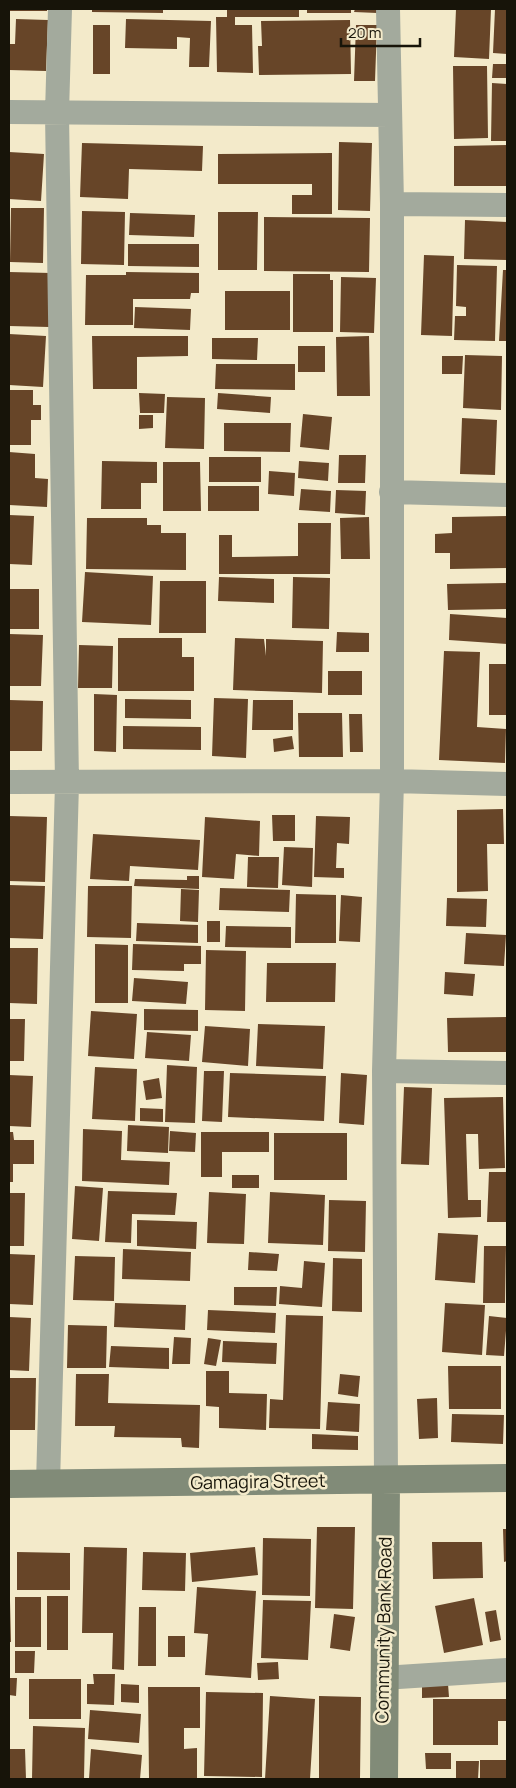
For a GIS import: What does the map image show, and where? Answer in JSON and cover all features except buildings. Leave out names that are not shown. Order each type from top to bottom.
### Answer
[{"type":"street","points":[[48,1484],[67,783],[57,113],[60,9]]},
{"type":"street","points":[[386,1481],[384,1071],[392,781],[392,204],[388,9]]},
{"type":"street","points":[[9,112],[390,115]]},
{"type":"street","points":[[392,204],[507,205]]},
{"type":"street","points":[[391,492],[507,495]]},
{"type":"street","points":[[9,782],[392,781],[507,784]]},
{"type":"street","points":[[384,1071],[507,1073]]},
{"type":"street","name":"Gamagira Street","points":[[9,1484],[386,1481],[507,1478]]},
{"type":"street","name":"Community Bank Road","points":[[384,1779],[383,1678],[386,1481]]},
{"type":"street","points":[[383,1678],[507,1670]]}]
